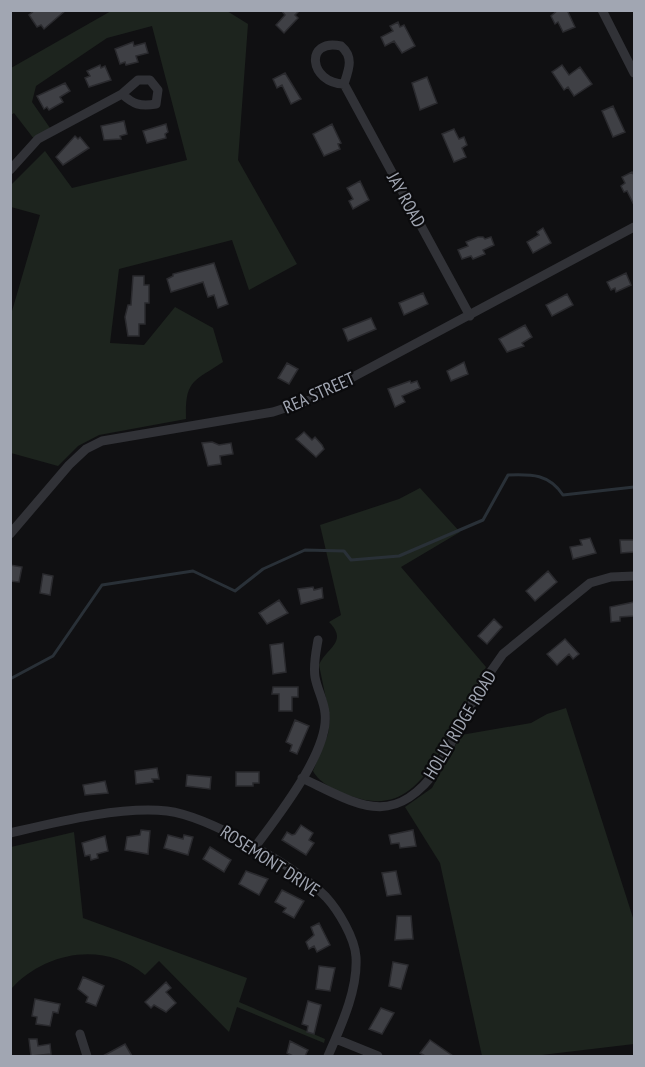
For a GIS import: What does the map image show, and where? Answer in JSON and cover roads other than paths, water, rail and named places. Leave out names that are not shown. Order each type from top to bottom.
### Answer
[{"type":"street","points":[[602,10],[634,73]]},
{"type":"street","points":[[325,46],[341,46],[348,51],[350,59],[344,84],[326,79],[317,70],[315,60],[318,51],[325,46]]},
{"type":"street","name":"JAY ROAD","points":[[344,84],[470,316]]},
{"type":"street","points":[[10,170],[38,139],[122,94]]},
{"type":"street","name":"REA STREET","points":[[10,534],[69,465],[94,445],[118,437],[244,418],[291,407],[341,385],[634,227]]},
{"type":"street","name":"HOLLY RIDGE ROAD","points":[[302,778],[357,805],[384,807],[408,798],[426,784],[438,768],[482,684],[503,654],[590,583],[611,577],[634,576]]},
{"type":"street","points":[[255,847],[282,813],[302,778],[315,754],[324,726],[325,714],[315,677],[318,640]]},
{"type":"street","name":"ROSEMONT DRIVE","points":[[10,833],[102,816],[154,810],[204,820],[255,847],[325,896],[335,909],[356,954],[355,979],[336,1039],[328,1056]]},
{"type":"street","points":[[80,1034],[87,1056]]},
{"type":"street","points":[[336,1039],[378,1056]]},
{"type":"waterway","points":[[10,679],[53,656],[102,585],[193,571],[235,591],[263,569],[305,550],[344,551],[351,560],[399,556],[483,520],[508,475],[546,479],[563,495],[634,487]]}]
